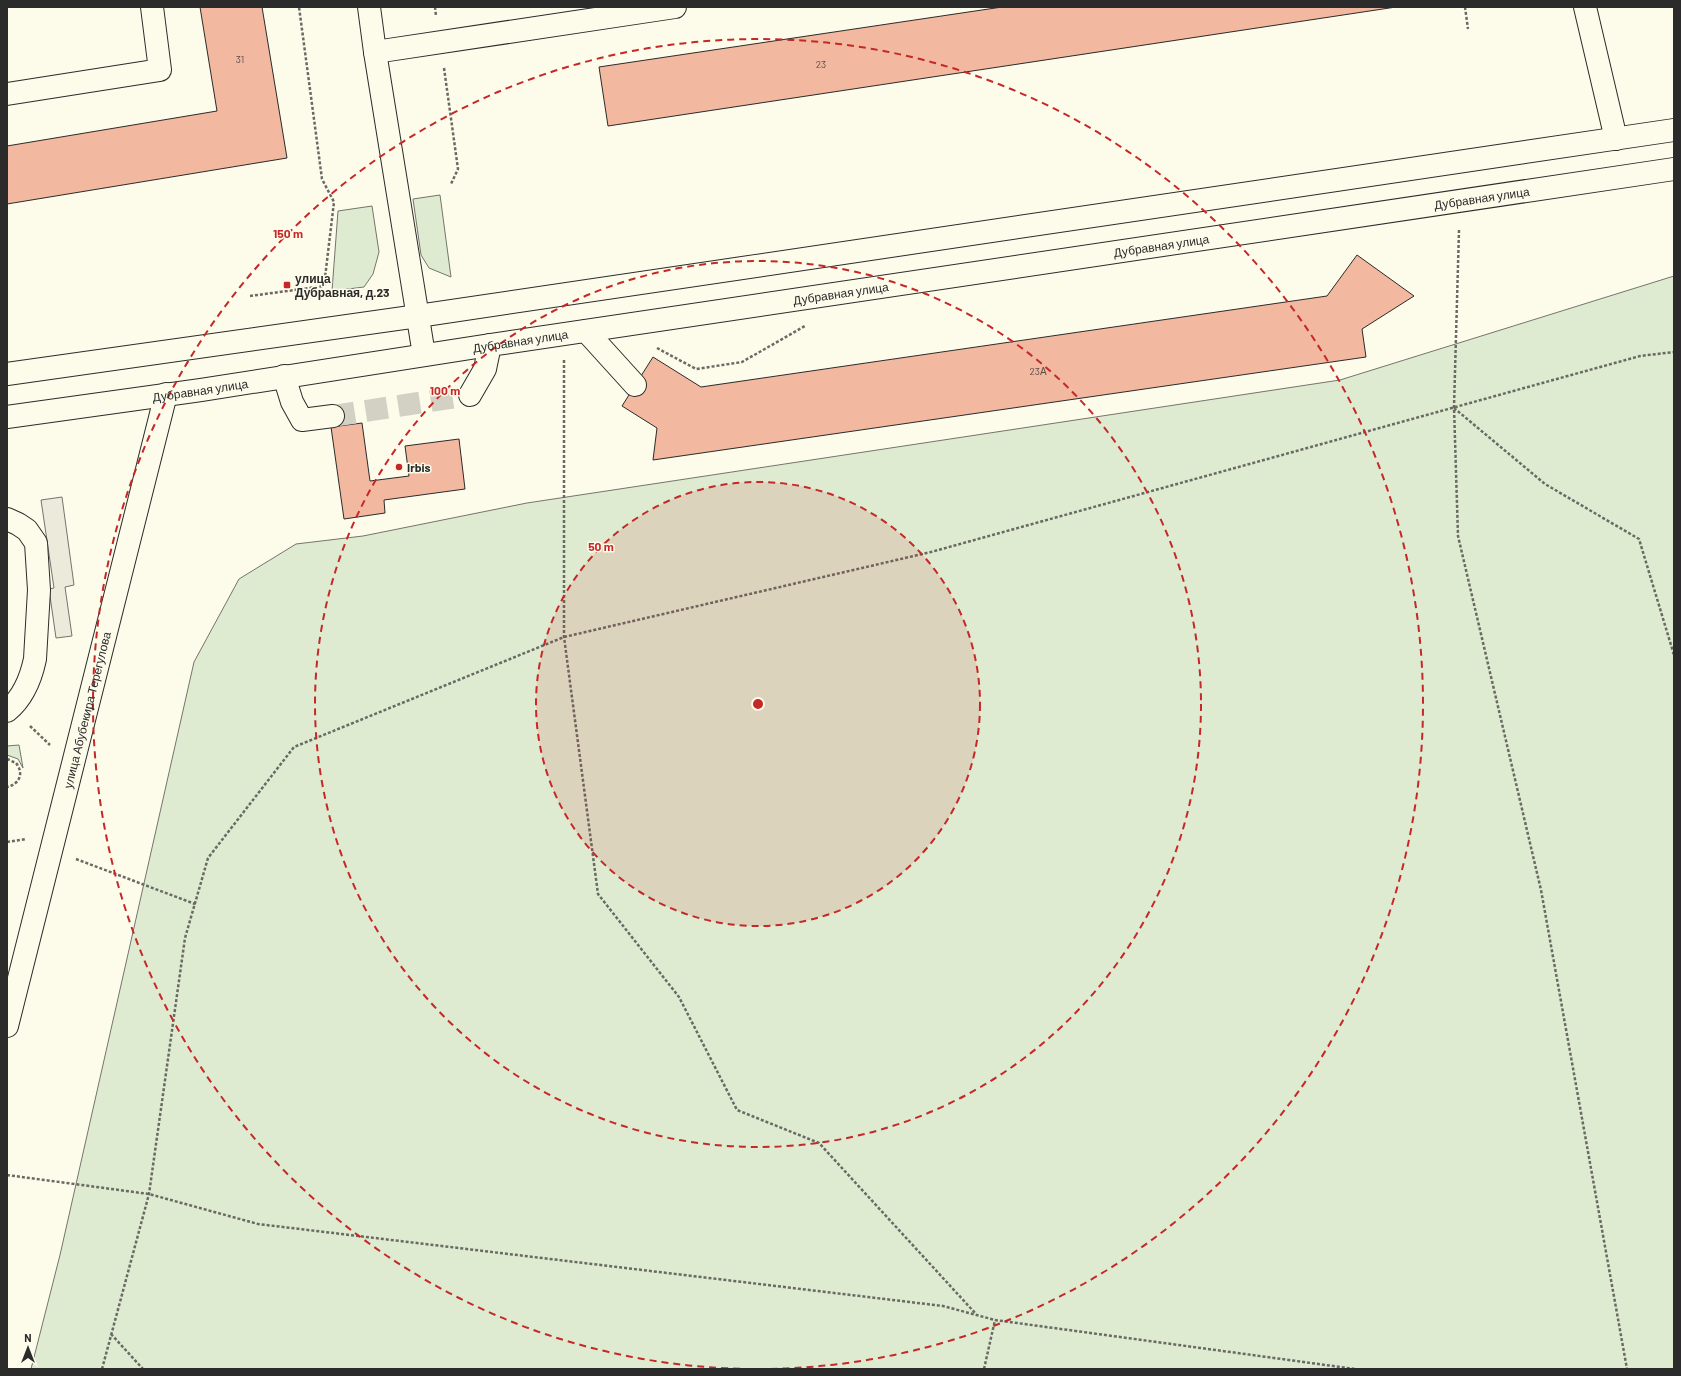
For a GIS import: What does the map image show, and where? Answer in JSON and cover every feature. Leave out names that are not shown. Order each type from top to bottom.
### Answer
[{"type":"street","points":[[7,94],[160,70],[152,7]]},
{"type":"street","points":[[368,7],[424,355]]},
{"type":"street","points":[[375,52],[633,10],[674,7]]},
{"type":"street","points":[[1585,7],[1616,139]]},
{"type":"street","points":[[7,374],[418,316],[1674,130]]},
{"type":"street","name":"Дубравная улица","points":[[7,417],[1674,169]]},
{"type":"street","points":[[586,331],[636,385]]},
{"type":"street","points":[[470,395],[485,369],[490,345]]},
{"type":"street","points":[[284,376],[292,402],[302,420],[333,416]]},
{"type":"street","name":"улица Абубекира Терегулова","points":[[7,1026],[166,394]]},
{"type":"street","points":[[7,520],[18,524],[27,530],[36,543],[39,570],[35,659],[23,693],[9,709]]},
{"type":"path","points":[[250,296],[324,286],[334,202],[322,179],[298,7]]},
{"type":"path","points":[[435,7],[458,169],[451,184]]},
{"type":"path","points":[[1465,7],[1468,29]]},
{"type":"path","points":[[1459,230],[1454,408],[1458,536],[1541,890],[1626,1369]]},
{"type":"path","points":[[564,334],[564,637],[598,894],[680,997],[737,1110],[819,1143],[976,1315]]},
{"type":"path","points":[[102,1369],[149,1194],[186,938],[208,858],[294,747],[564,637],[931,552],[1640,356],[1674,352]]},
{"type":"path","points":[[1454,408],[1545,484],[1639,539],[1674,655]]},
{"type":"path","points":[[9,709],[72,767]]},
{"type":"path","points":[[7,759],[16,763],[20,771],[18,781],[7,787]]},
{"type":"path","points":[[51,849],[195,904]]},
{"type":"path","points":[[7,1175],[149,1194],[258,1224],[943,1306],[995,1320],[1355,1369]]},
{"type":"path","points":[[984,1369],[995,1320]]},
{"type":"path","points":[[111,1334],[143,1369]]},
{"type":"green space","points":[[440,195],[451,277],[429,268],[421,255],[413,199]]},
{"type":"green space","points":[[372,206],[379,252],[373,274],[364,287],[332,291],[338,211]]},
{"type":"green space","points":[[1674,276],[1674,1369],[31,1369],[60,1255],[194,662],[239,579],[296,544],[363,536],[527,503],[1340,380]]},
{"type":"green space","points":[[19,745],[23,768],[18,759],[7,755],[7,746]]},
{"type":"shaded area","points":[[62,497],[74,585],[65,587],[72,636],[56,638],[49,589],[54,588],[41,500]]},
{"type":"building","points":[[200,7],[262,7],[287,158],[7,204],[7,146],[217,111]]},
{"type":"building","points":[[1002,7],[1396,7],[608,126],[599,67]]},
{"type":"building","points":[[1357,255],[1414,296],[1362,329],[1366,357],[653,460],[657,428],[622,406],[653,357],[701,387],[1327,296]]},
{"type":"building","points":[[362,423],[370,481],[409,476],[405,446],[459,439],[465,489],[384,500],[385,513],[344,519],[331,427]]},
{"type":"tunnel","points":[[333,416],[470,395]]},
{"type":"place","name":"улица Дубравная, д.23","points":[[287,285]]},
{"type":"place","name":"Irbis","points":[[399,467]]}]
